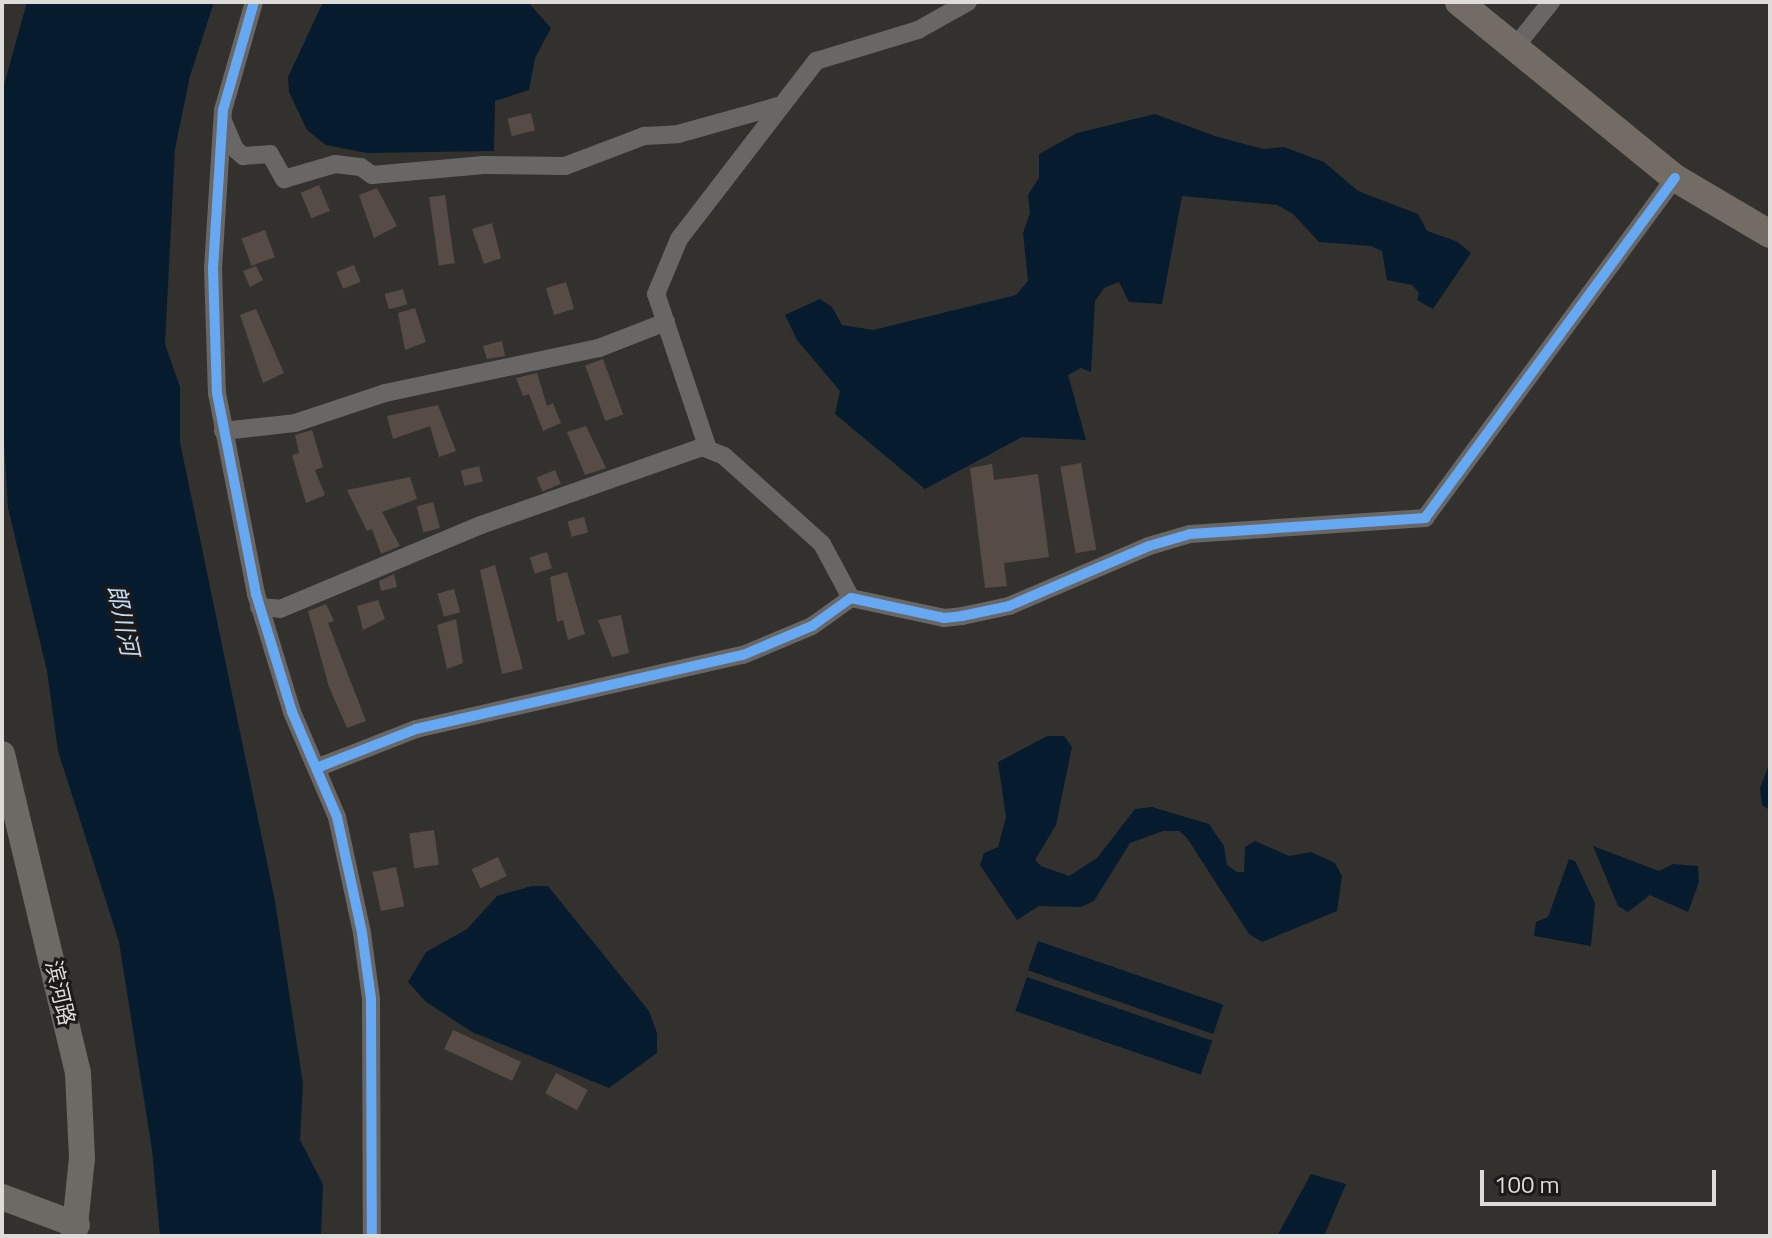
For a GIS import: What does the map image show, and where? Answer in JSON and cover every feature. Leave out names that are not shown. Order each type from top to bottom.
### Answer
[{"type":"main road","points":[[1459,2],[1675,178],[1770,234]]},
{"type":"street","points":[[254,2],[231,70],[222,120],[213,268],[223,431],[259,607],[292,712],[319,767],[337,817],[371,999],[372,1236]]},
{"type":"street","points":[[708,449],[656,294],[679,239],[738,169],[778,106],[816,61],[942,20],[968,2]]},
{"type":"street","points":[[1515,47],[1551,2]]},
{"type":"street","points":[[222,120],[235,149],[243,156],[270,154],[284,179],[343,164],[372,175],[484,165],[565,166],[644,136],[678,134],[778,106]]},
{"type":"street","points":[[319,767],[416,729],[743,655],[812,626],[851,598],[944,618],[962,616],[1009,606],[1149,546],[1190,534],[1425,518],[1675,178]]},
{"type":"street","points":[[223,431],[295,423],[385,393],[599,348],[666,322]]},
{"type":"street","points":[[259,607],[280,609],[481,525],[696,448],[724,456],[822,544],[851,598]]},
{"type":"street","name":"滨河路","points":[[2,754],[7,799],[78,1073],[82,1158],[76,1230]]},
{"type":"street","points":[[2,1197],[76,1230]]},
{"type":"water","name":"郎川河","points":[[27,2],[214,2],[190,76],[175,149],[165,344],[180,387],[180,442],[275,901],[303,1084],[300,1140],[323,1184],[321,1236],[160,1236],[152,1150],[119,942],[58,751],[47,671],[8,508],[2,409],[2,92]]},
{"type":"water","points":[[323,2],[528,2],[551,28],[535,58],[529,90],[495,101],[494,151],[367,153],[326,145],[307,130],[289,92],[288,77]]},
{"type":"water","points":[[1155,114],[1215,136],[1263,149],[1284,147],[1324,162],[1358,191],[1418,214],[1427,231],[1456,241],[1471,253],[1433,309],[1417,300],[1419,293],[1412,285],[1387,280],[1382,251],[1371,246],[1319,242],[1293,214],[1277,205],[1182,196],[1162,304],[1129,302],[1119,282],[1104,288],[1095,301],[1091,372],[1081,368],[1068,375],[1086,440],[1022,437],[925,489],[835,414],[840,391],[797,340],[785,315],[820,299],[832,307],[842,325],[873,330],[1016,295],[1028,281],[1023,233],[1030,213],[1028,195],[1039,178],[1039,154],[1077,133]]},
{"type":"water","points":[[1047,736],[1064,736],[1072,747],[1056,825],[1035,860],[1041,866],[1069,876],[1097,858],[1135,809],[1152,807],[1209,824],[1224,846],[1227,865],[1237,872],[1244,872],[1245,847],[1255,841],[1289,856],[1311,852],[1335,863],[1342,876],[1337,911],[1262,942],[1249,934],[1187,838],[1179,831],[1163,831],[1130,843],[1094,901],[1081,907],[1039,906],[1017,920],[980,865],[984,853],[998,847],[1006,817],[998,762]]},
{"type":"water","points":[[1770,762],[1770,810],[1762,805],[1760,788]]},
{"type":"water","points":[[1593,846],[1659,871],[1673,864],[1698,866],[1699,882],[1688,912],[1650,895],[1628,912],[1618,906]]},
{"type":"water","points":[[1569,859],[1575,861],[1595,903],[1591,946],[1534,936],[1536,922],[1548,917]]},
{"type":"water","points":[[532,886],[548,886],[649,1011],[657,1033],[657,1053],[609,1088],[472,1032],[426,1002],[408,982],[426,952],[467,929],[497,896]]},
{"type":"water","points":[[1038,941],[1223,1005],[1213,1034],[1028,970]]},
{"type":"water","points":[[1027,977],[1212,1041],[1201,1075],[1015,1011]]},
{"type":"water","points":[[1311,1174],[1346,1184],[1324,1236],[1277,1236]]},
{"type":"building","points":[[531,113],[535,131],[512,136],[508,118]]},
{"type":"building","points":[[319,185],[330,211],[312,219],[301,193]]},
{"type":"building","points":[[377,188],[397,226],[374,238],[359,195]]},
{"type":"building","points":[[445,195],[455,263],[439,266],[429,197]]},
{"type":"building","points":[[492,223],[501,258],[484,264],[472,229]]},
{"type":"building","points":[[265,230],[275,257],[251,266],[242,239]]},
{"type":"building","points":[[354,265],[361,282],[343,289],[336,272]]},
{"type":"building","points":[[256,266],[263,280],[250,287],[243,271]]},
{"type":"building","points":[[566,282],[574,309],[554,315],[546,288]]},
{"type":"building","points":[[403,289],[407,304],[389,309],[385,294]]},
{"type":"building","points":[[415,308],[426,342],[405,350],[398,313]]},
{"type":"building","points":[[256,309],[284,373],[263,383],[240,315]]},
{"type":"building","points":[[502,341],[505,356],[487,359],[483,346]]},
{"type":"building","points":[[603,359],[623,414],[605,421],[585,365]]},
{"type":"building","points":[[537,373],[547,406],[553,403],[561,423],[543,431],[529,394],[523,396],[516,378]]},
{"type":"building","points":[[438,405],[456,451],[439,457],[430,426],[393,439],[387,416]]},
{"type":"building","points":[[586,426],[606,468],[585,475],[567,432]]},
{"type":"building","points":[[312,430],[323,467],[315,470],[325,495],[306,503],[292,455],[299,453],[295,435]]},
{"type":"building","points":[[1081,463],[1096,550],[1076,553],[1060,467]]},
{"type":"building","points":[[992,464],[994,480],[1038,474],[1049,557],[1004,563],[1007,586],[985,588],[970,468]]},
{"type":"building","points":[[479,466],[483,482],[464,486],[461,471]]},
{"type":"building","points":[[555,470],[561,484],[542,492],[537,478]]},
{"type":"building","points":[[410,477],[417,499],[382,512],[400,546],[381,554],[372,529],[367,531],[347,490]]},
{"type":"building","points":[[433,502],[440,528],[424,532],[417,506]]},
{"type":"building","points":[[584,517],[588,532],[572,537],[568,521]]},
{"type":"building","points":[[547,552],[552,568],[535,574],[530,557]]},
{"type":"building","points":[[495,565],[523,669],[502,674],[480,570]]},
{"type":"building","points":[[567,572],[585,634],[568,640],[563,620],[557,622],[550,577]]},
{"type":"building","points":[[394,574],[397,587],[381,591],[379,581]]},
{"type":"building","points":[[454,589],[460,612],[444,617],[438,593]]},
{"type":"building","points":[[378,600],[385,619],[363,630],[357,606]]},
{"type":"building","points":[[326,604],[334,621],[328,623],[366,721],[347,728],[329,687],[308,611]]},
{"type":"building","points":[[621,615],[629,653],[612,657],[598,620]]},
{"type":"building","points":[[456,619],[463,663],[447,669],[437,625]]},
{"type":"building","points":[[434,830],[439,865],[414,868],[409,833]]},
{"type":"building","points":[[498,857],[507,876],[481,888],[472,869]]},
{"type":"building","points":[[396,867],[404,906],[381,911],[373,872]]},
{"type":"building","points":[[453,1030],[521,1062],[512,1081],[444,1049]]},
{"type":"building","points":[[556,1073],[588,1090],[577,1110],[545,1093]]},
{"type":"cycle path","points":[[254,2],[223,110],[213,268],[217,393],[256,594],[292,712],[337,817],[362,933],[371,999],[372,1236]]},
{"type":"cycle path","points":[[319,767],[416,729],[743,655],[812,626],[851,598],[944,618],[962,616],[1009,606],[1149,546],[1190,534],[1425,518],[1675,178]]}]
